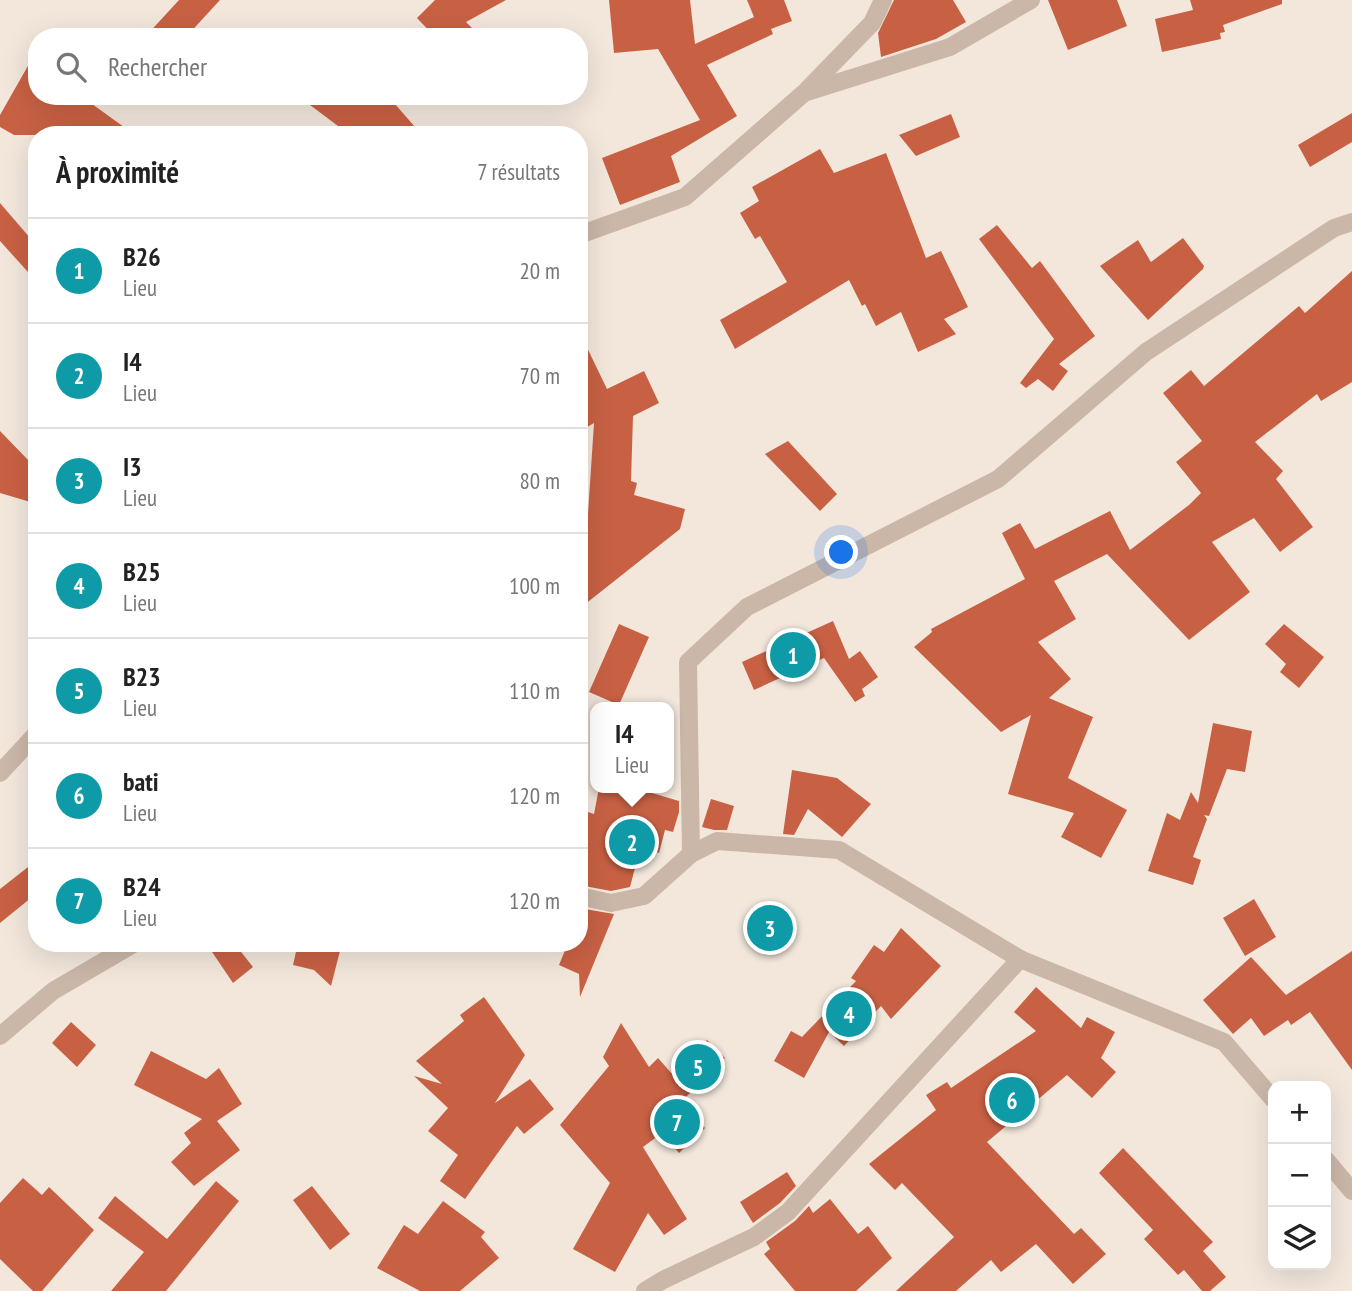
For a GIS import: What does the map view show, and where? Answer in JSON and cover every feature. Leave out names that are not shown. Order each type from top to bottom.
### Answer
[{"type":"street","points":[[588,232],[685,197],[804,93],[872,23],[883,0]]},
{"type":"street","points":[[804,93],[950,47],[1031,0]]},
{"type":"street","points":[[691,854],[688,662],[747,607],[998,479],[1146,352],[1334,228],[1352,222]]},
{"type":"street","points":[[0,773],[28,743]]},
{"type":"street","points":[[588,898],[611,902],[644,896],[691,854],[717,841],[839,850],[1020,959],[1224,1042],[1268,1093]]},
{"type":"street","points":[[0,1036],[53,992],[120,952]]},
{"type":"street","points":[[645,1291],[754,1237],[788,1212],[1020,959]]},
{"type":"street","points":[[1331,1166],[1352,1191]]},
{"type":"building","points":[[179,0],[220,0],[194,28],[153,28]]},
{"type":"building","points":[[435,0],[506,0],[466,22],[472,28],[426,28],[417,18]]},
{"type":"building","points":[[609,0],[690,0],[695,44],[754,17],[747,0],[784,0],[792,21],[771,29],[773,34],[707,65],[737,116],[671,156],[680,182],[620,205],[602,158],[700,120],[658,49],[614,53]]},
{"type":"building","points":[[894,0],[953,0],[966,22],[936,39],[881,57],[878,33]]},
{"type":"building","points":[[1048,0],[1117,0],[1127,26],[1068,50]]},
{"type":"building","points":[[1190,0],[1282,0],[1282,4],[1223,25],[1225,32],[1220,33],[1221,39],[1162,52],[1155,19],[1193,10]]},
{"type":"building","points":[[28,66],[28,105],[93,105],[123,126],[28,126],[28,135],[14,135],[0,127],[0,115]]},
{"type":"building","points":[[310,105],[396,105],[414,126],[338,126]]},
{"type":"building","points":[[1352,113],[1352,142],[1310,167],[1298,145]]},
{"type":"building","points":[[951,114],[960,137],[916,156],[899,135]]},
{"type":"building","points":[[820,149],[834,173],[886,153],[926,258],[941,251],[968,307],[944,319],[956,334],[918,352],[901,312],[876,326],[849,280],[735,349],[720,320],[787,282],[760,236],[755,239],[740,213],[759,201],[752,187]]},
{"type":"building","points":[[0,203],[28,236],[28,272],[0,241]]},
{"type":"building","points":[[997,225],[1032,268],[1040,261],[1095,336],[1059,364],[1068,371],[1053,391],[1038,379],[1026,388],[1020,383],[1054,339],[979,239]]},
{"type":"building","points":[[1183,238],[1204,266],[1203,269],[1148,320],[1100,266],[1138,240],[1151,262]]},
{"type":"building","points":[[1352,271],[1352,382],[1321,401],[1317,394],[1255,442],[1283,471],[1276,479],[1313,527],[1280,552],[1254,518],[1212,542],[1250,592],[1189,640],[1107,554],[1054,581],[1076,619],[1038,642],[1071,679],[1049,698],[1093,717],[1068,778],[1127,810],[1101,858],[1061,837],[1074,813],[1008,794],[1031,715],[1001,732],[914,647],[932,632],[931,629],[1025,579],[1002,533],[1020,523],[1035,549],[1110,511],[1130,550],[1189,505],[1201,493],[1176,462],[1202,441],[1163,393],[1191,370],[1204,386],[1299,306],[1305,313]]},
{"type":"building","points":[[588,350],[607,389],[644,371],[659,403],[633,416],[631,481],[637,483],[634,495],[685,509],[680,529],[588,602],[588,514],[594,423],[588,427]]},
{"type":"building","points":[[0,431],[28,460],[28,501],[0,493]]},
{"type":"building","points":[[788,441],[837,494],[820,511],[765,454]]},
{"type":"building","points":[[833,621],[849,659],[860,651],[878,677],[862,689],[865,696],[855,702],[824,658],[754,690],[742,662]]},
{"type":"building","points":[[619,624],[649,637],[620,702],[612,702],[589,692]]},
{"type":"building","points":[[1284,624],[1324,657],[1299,688],[1280,672],[1286,664],[1265,644]]},
{"type":"building","points":[[1213,723],[1252,731],[1245,772],[1227,769],[1209,816],[1204,815],[1207,819],[1193,857],[1201,860],[1193,885],[1148,871],[1167,813],[1180,820],[1191,792],[1198,803]]},
{"type":"building","points":[[792,770],[837,778],[871,804],[842,837],[808,809],[794,835],[783,834]]},
{"type":"building","points":[[598,793],[652,793],[679,801],[673,832],[665,830],[659,853],[643,848],[630,887],[611,891],[588,887],[588,812],[594,814]]},
{"type":"building","points":[[711,799],[734,806],[727,830],[702,827]]},
{"type":"building","points":[[28,867],[28,900],[0,923],[0,889]]},
{"type":"building","points":[[1254,899],[1276,937],[1245,956],[1223,918]]},
{"type":"building","points":[[768,902],[795,929],[771,954],[744,926]]},
{"type":"building","points":[[588,910],[614,914],[580,997],[579,974],[559,965],[564,952],[588,952]]},
{"type":"building","points":[[901,928],[941,966],[891,1019],[881,1006],[844,1046],[829,1032],[804,1078],[774,1061],[791,1031],[802,1037],[856,981],[851,978],[874,945],[884,952]]},
{"type":"building","points":[[1352,951],[1352,1070],[1310,1012],[1291,1025],[1288,1020],[1264,1036],[1251,1018],[1233,1034],[1203,1000],[1251,957],[1286,995]]},
{"type":"building","points":[[212,952],[241,952],[253,967],[233,983]]},
{"type":"building","points":[[296,952],[340,952],[331,986],[314,970],[293,965]]},
{"type":"building","points":[[1036,987],[1081,1028],[1087,1017],[1115,1032],[1101,1058],[1116,1072],[1092,1098],[1067,1075],[987,1142],[1074,1234],[1081,1228],[1106,1254],[1073,1284],[1036,1244],[1001,1272],[991,1260],[956,1291],[896,1291],[954,1237],[902,1183],[895,1190],[869,1164],[936,1110],[926,1095],[947,1082],[951,1088],[1036,1031],[1014,1012]]},
{"type":"building","points":[[484,997],[525,1055],[495,1103],[530,1079],[554,1109],[524,1134],[517,1126],[465,1199],[440,1181],[458,1155],[428,1131],[448,1108],[414,1076],[442,1084],[416,1061],[464,1021],[460,1015]]},
{"type":"building","points":[[71,1022],[96,1045],[77,1067],[52,1043]]},
{"type":"building","points":[[621,1023],[649,1067],[658,1058],[673,1075],[707,1040],[725,1058],[681,1102],[705,1128],[679,1153],[662,1133],[643,1147],[687,1219],[664,1235],[648,1213],[615,1272],[573,1249],[610,1183],[560,1125],[609,1066],[603,1057]]},
{"type":"building","points":[[151,1051],[206,1079],[219,1068],[242,1104],[217,1121],[240,1150],[194,1186],[171,1162],[191,1143],[184,1133],[202,1119],[134,1085]]},
{"type":"building","points":[[1123,1148],[1213,1242],[1203,1251],[1226,1277],[1210,1291],[1202,1291],[1184,1270],[1178,1275],[1144,1239],[1153,1230],[1099,1173]]},
{"type":"building","points":[[787,1172],[796,1186],[780,1203],[753,1223],[740,1202]]},
{"type":"building","points":[[23,1178],[42,1195],[49,1187],[94,1230],[42,1291],[33,1291],[0,1259],[0,1203]]},
{"type":"building","points":[[216,1181],[239,1201],[166,1291],[111,1291],[144,1252],[98,1218],[115,1196],[167,1239]]},
{"type":"building","points":[[312,1186],[350,1234],[330,1250],[293,1200]]},
{"type":"building","points":[[830,1199],[858,1234],[868,1226],[892,1258],[856,1291],[795,1291],[764,1254],[770,1249],[766,1242],[795,1221],[809,1206],[813,1213]]},
{"type":"building","points":[[443,1201],[485,1232],[481,1237],[499,1258],[460,1291],[420,1291],[377,1268],[404,1225],[418,1234]]},
{"type":"place","name":"B26","points":[[793,655]]},
{"type":"place","name":"I4","points":[[632,842]]},
{"type":"place","name":"I3","points":[[770,928]]},
{"type":"place","name":"B25","points":[[849,1014]]},
{"type":"place","name":"B23","points":[[698,1067]]},
{"type":"place","name":"bati","points":[[1012,1100]]},
{"type":"place","name":"B24","points":[[677,1122]]}]
